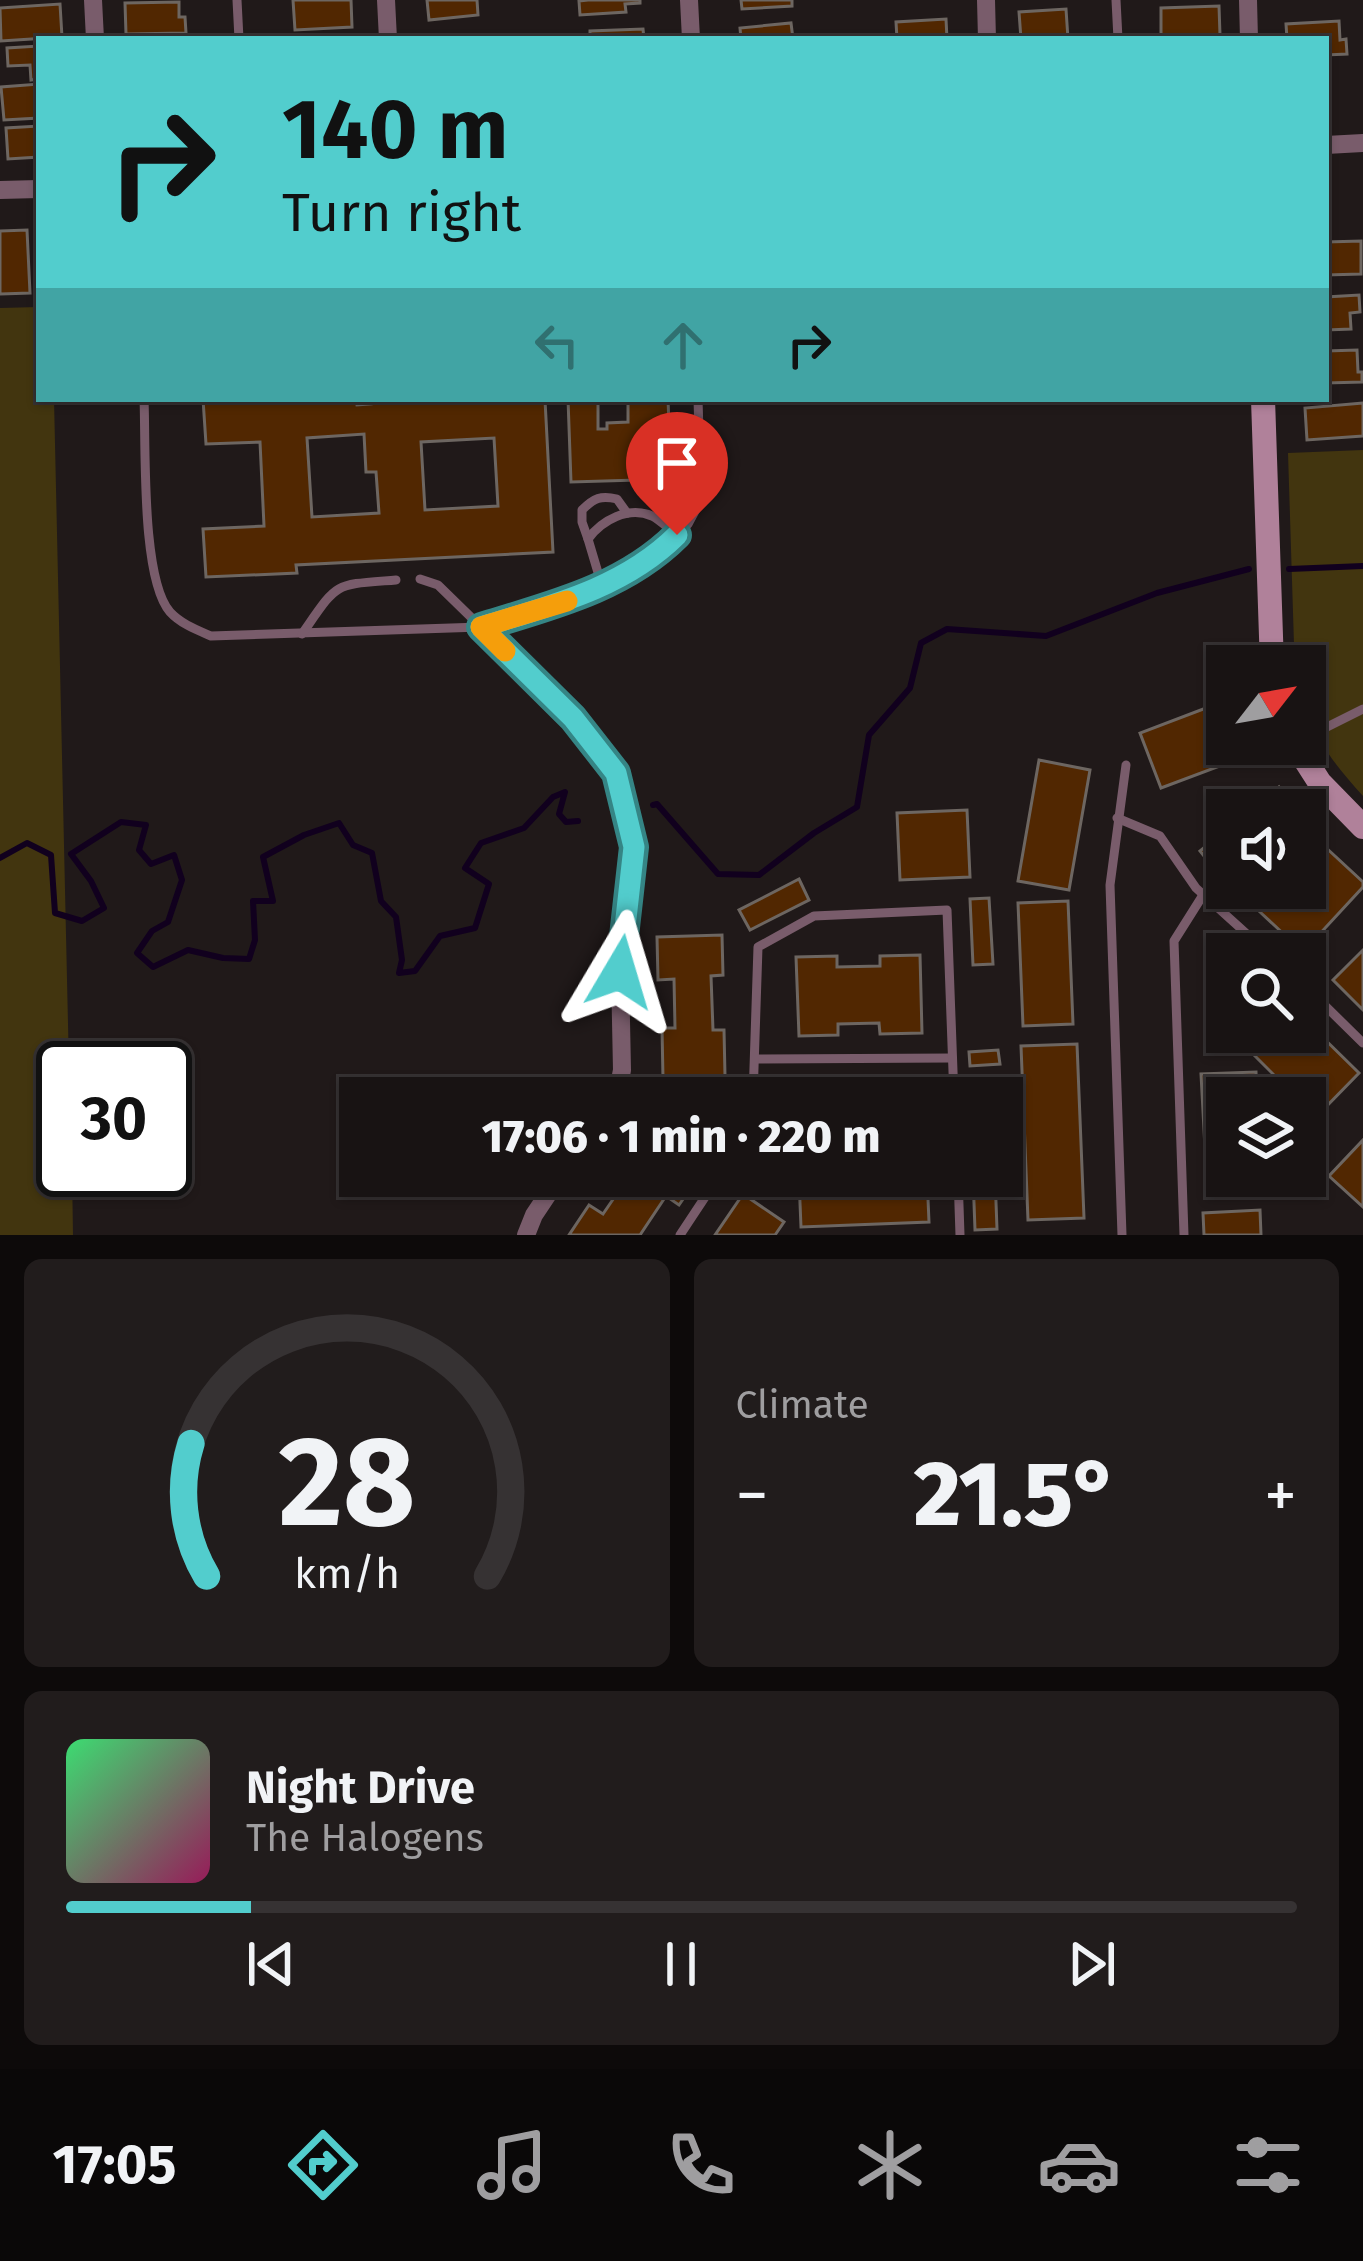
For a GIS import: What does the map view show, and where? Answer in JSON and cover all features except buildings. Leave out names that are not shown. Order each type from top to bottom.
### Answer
[{"type":"street","points":[[93,0],[95,36]]},
{"type":"street","points":[[386,0],[388,36]]},
{"type":"street","points":[[689,0],[691,36]]},
{"type":"street","points":[[986,0],[987,36]]},
{"type":"street","points":[[1248,0],[1249,36]]},
{"type":"street","points":[[1329,145],[1363,143]]},
{"type":"street","points":[[0,190],[36,188]]},
{"type":"street","points":[[1263,402],[1271,645]]},
{"type":"street","points":[[481,627],[573,718],[616,773],[634,847],[620,972],[621,1077]]},
{"type":"street","points":[[1308,765],[1363,827]]},
{"type":"street","points":[[526,1235],[546,1197]]},
{"type":"lane","points":[[237,0],[238,36]]},
{"type":"lane","points":[[1117,0],[1118,36]]},
{"type":"lane","points":[[144,402],[151,550],[158,586],[169,611],[211,636],[481,627],[570,600],[619,578],[677,535],[701,500],[698,402]]},
{"type":"lane","points":[[602,586],[582,522],[583,511],[603,496],[617,499],[627,513]]},
{"type":"lane","points":[[588,539],[610,518],[627,513],[651,516],[677,535]]},
{"type":"lane","points":[[420,579],[439,585],[481,627]]},
{"type":"lane","points":[[302,634],[343,584],[396,580]]},
{"type":"lane","points":[[1326,728],[1363,709]]},
{"type":"lane","points":[[1122,1235],[1110,885],[1126,765]]},
{"type":"lane","points":[[1117,818],[1160,836],[1189,880],[1246,933]]},
{"type":"lane","points":[[1184,1235],[1174,940],[1203,895]]},
{"type":"lane","points":[[755,1077],[758,947],[814,916],[946,910],[953,1077]]},
{"type":"lane","points":[[1326,1006],[1363,1042]]},
{"type":"lane","points":[[757,1059],[952,1058]]},
{"type":"lane","points":[[680,1235],[705,1197]]},
{"type":"lane","points":[[959,1197],[960,1235]]},
{"type":"shaded area","points":[[36,307],[36,402],[54,402],[68,1041],[36,1041],[36,1197],[72,1197],[73,1235],[0,1235],[0,308]]},
{"type":"shaded area","points":[[1363,450],[1363,796],[1326,748],[1326,645],[1294,645],[1288,453]]},
{"type":"waterway","points":[[1289,569],[1363,566]]},
{"type":"waterway","points":[[653,805],[718,874],[759,875],[857,807],[869,735],[910,688],[921,643],[947,629],[1046,636],[1157,593],[1249,569]]},
{"type":"waterway","points":[[0,858],[27,843],[51,855],[55,913],[82,921],[104,908],[71,854],[121,822],[146,825],[139,850],[151,864],[174,855],[182,880],[168,922],[152,931],[137,953],[153,967],[188,950],[249,959],[255,940],[253,901],[273,901],[263,857],[339,823],[353,845],[372,853],[381,901],[396,917],[402,960],[399,973],[415,971],[440,936],[475,928],[489,884],[465,868],[481,843],[524,828],[553,797],[565,792],[559,814],[566,822],[578,821]]},
{"type":"slow traffic","points":[[505,651],[481,627],[567,601]]},
{"type":"route","points":[[620,972],[634,847],[616,773],[573,718],[481,627],[570,600],[619,578],[677,535]]}]
